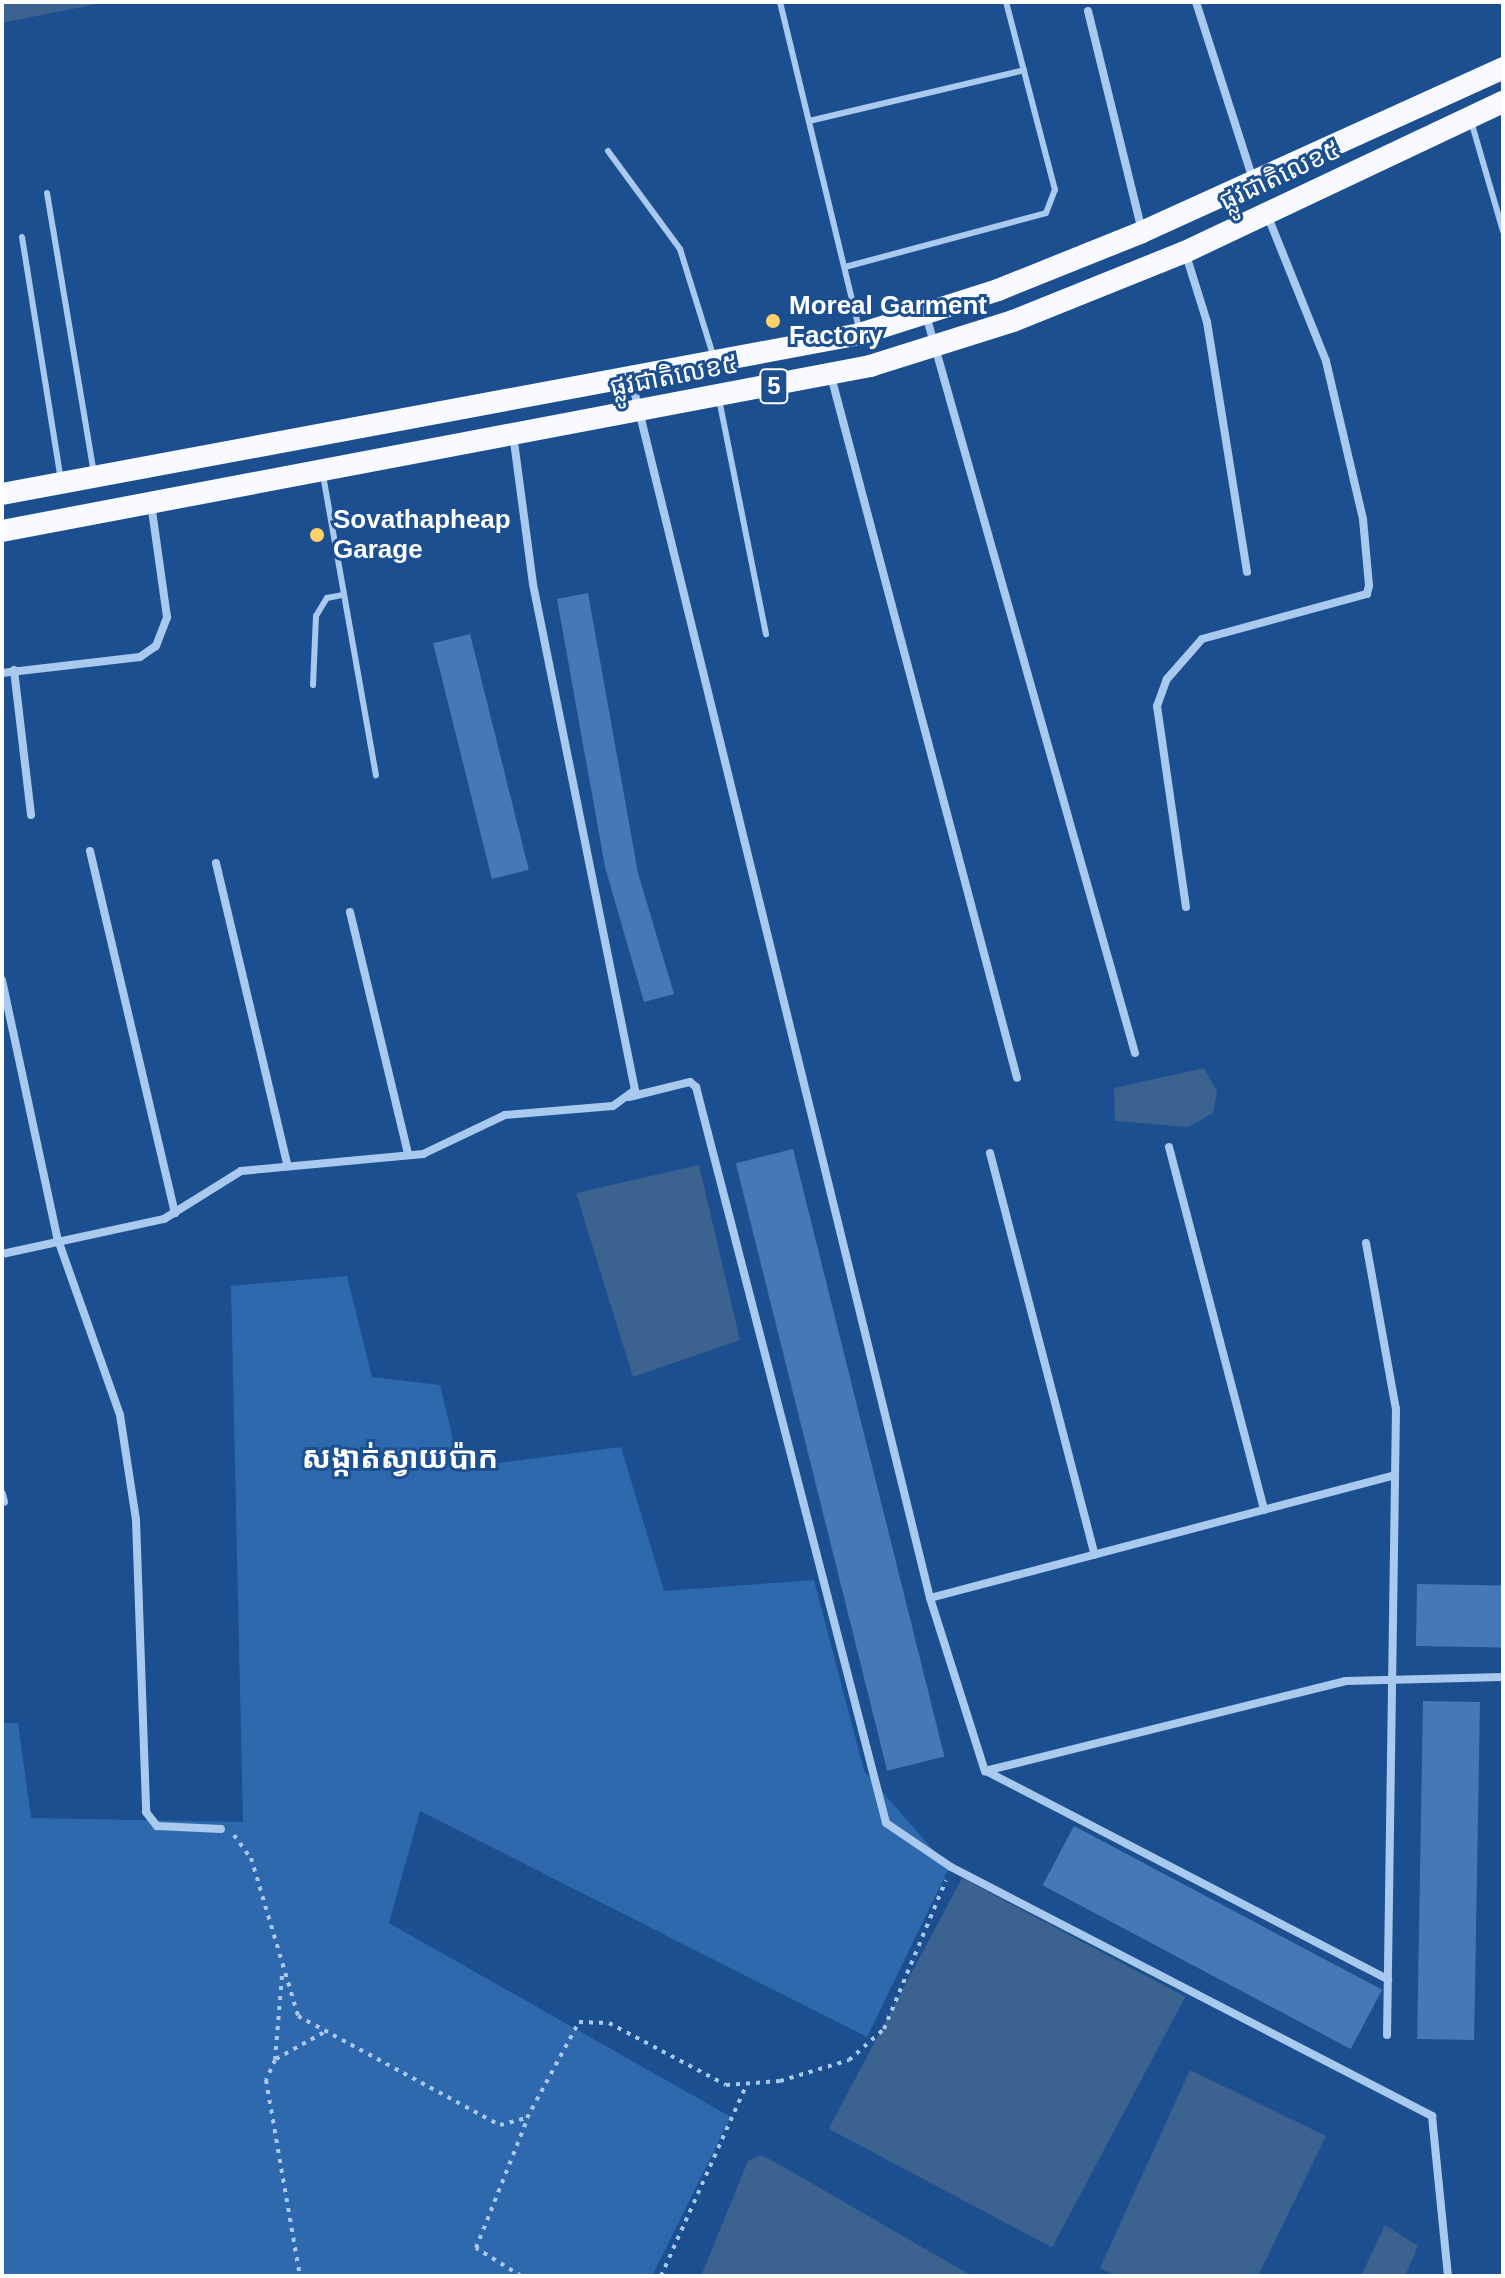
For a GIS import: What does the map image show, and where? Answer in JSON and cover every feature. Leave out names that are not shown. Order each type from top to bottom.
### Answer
[{"type":"highway","name":"ផ្លូវជាតិលេខ៥","points":[[2,494],[860,334],[1142,232],[1503,68]]},
{"type":"highway","name":"ផ្លូវជាតិលេខ៥","points":[[2,531],[830,375],[937,346],[1185,252],[1503,102]]},
{"type":"highway","points":[[420,417],[427,451]]},
{"type":"highway","points":[[182,461],[190,495]]},
{"type":"street","points":[[1196,2],[1253,183]]},
{"type":"street","points":[[1088,11],[1142,232]]},
{"type":"street","points":[[1186,907],[1157,706],[1167,679],[1202,639],[1367,594],[1369,585],[1363,519],[1326,361],[1266,214]]},
{"type":"street","points":[[1185,252],[1207,322],[1247,572]]},
{"type":"street","points":[[925,313],[937,346],[1135,1053]]},
{"type":"street","points":[[830,375],[1017,1078]]},
{"type":"street","points":[[631,377],[637,412],[930,1598],[985,1771],[1388,1979]]},
{"type":"street","points":[[513,435],[533,584],[633,1077],[629,1097]]},
{"type":"street","points":[[2,673],[140,657],[156,646],[167,617],[151,503]]},
{"type":"street","points":[[14,670],[31,815]]},
{"type":"street","points":[[90,851],[175,1213]]},
{"type":"street","points":[[216,863],[287,1163]]},
{"type":"street","points":[[350,912],[408,1153]]},
{"type":"street","points":[[2,980],[57,1237],[120,1415],[136,1520],[146,1812],[157,1826],[221,1829]]},
{"type":"street","points":[[2,1254],[57,1237],[175,1213],[227,1176],[287,1163],[440,1148],[505,1115],[613,1106],[629,1097],[690,1082],[696,1087],[880,1813],[894,1833],[951,1867],[1432,2116],[1448,2276]]},
{"type":"street","points":[[1169,1147],[1264,1510]]},
{"type":"street","points":[[990,1153],[1095,1555]]},
{"type":"street","points":[[1366,1243],[1394,1373],[1387,2035]]},
{"type":"street","points":[[930,1598],[1393,1476]]},
{"type":"street","points":[[985,1771],[1280,1694],[1392,1676],[1503,1677]]},
{"type":"lane","points":[[780,2],[860,334]]},
{"type":"lane","points":[[845,267],[1046,213],[1055,190],[1006,2]]},
{"type":"lane","points":[[809,121],[1024,70]]},
{"type":"lane","points":[[1470,117],[1503,231]]},
{"type":"lane","points":[[608,151],[680,249],[715,362]]},
{"type":"lane","points":[[47,193],[95,477]]},
{"type":"lane","points":[[22,237],[61,483]]},
{"type":"lane","points":[[718,396],[766,634]]},
{"type":"lane","points":[[323,471],[342,595],[376,775]]},
{"type":"lane","points":[[313,685],[316,616],[327,598],[342,595]]},
{"type":"path","points":[[243,1839],[298,2016],[500,2125],[527,2118]]},
{"type":"path","points":[[521,2276],[476,2248],[527,2118],[579,2022],[609,2023],[695,2075],[747,2084],[819,2071],[872,2047],[951,1867]]},
{"type":"path","points":[[282,1972],[275,2060],[266,2080],[270,2133],[300,2276]]},
{"type":"path","points":[[275,2060],[326,2031]]},
{"type":"path","points":[[661,2276],[747,2084]]},
{"type":"shaded area","points":[[2,2],[107,2],[2,23]]},
{"type":"shaded area","points":[[1204,1068],[1217,1092],[1213,1113],[1188,1127],[1115,1121],[1114,1088]]},
{"type":"shaded area","points":[[699,1165],[740,1340],[633,1377],[576,1193]]},
{"type":"shaded area","points":[[347,1276],[372,1377],[440,1385],[460,1468],[621,1447],[664,1591],[814,1580],[864,1771],[949,1868],[867,2037],[420,1811],[389,1923],[731,2117],[652,2276],[2,2276],[2,1723],[18,1723],[31,1818],[243,1822],[231,1286]]},
{"type":"shaded area","points":[[962,1878],[1185,1997],[1052,2248],[829,2129]]},
{"type":"shaded area","points":[[1190,2070],[1326,2136],[1258,2276],[1116,2276],[1100,2268]]},
{"type":"shaded area","points":[[761,2155],[972,2276],[701,2276],[748,2161]]},
{"type":"shaded area","points":[[1385,2225],[1418,2246],[1405,2276],[1361,2276]]},
{"type":"building","points":[[588,593],[638,873],[674,994],[644,1002],[605,867],[557,599]]},
{"type":"building","points":[[470,634],[529,870],[492,879],[433,643]]},
{"type":"building","points":[[793,1149],[944,1756],[887,1771],[736,1163]]},
{"type":"building","points":[[1417,1584],[1503,1586],[1502,1647],[1416,1646]]},
{"type":"building","points":[[1423,1701],[1480,1702],[1474,2040],[1417,2039]]},
{"type":"building","points":[[1074,1826],[1382,1990],[1351,2049],[1043,1885]]},
{"type":"place","name":"Moreal Garment Factory","points":[[773,321]]},
{"type":"place","name":"Sovathapheap Garage","points":[[317,535]]},
{"type":"district","name":"សង្កាត់ស្វាយប៉ាក","points":[[400,1458]]}]
